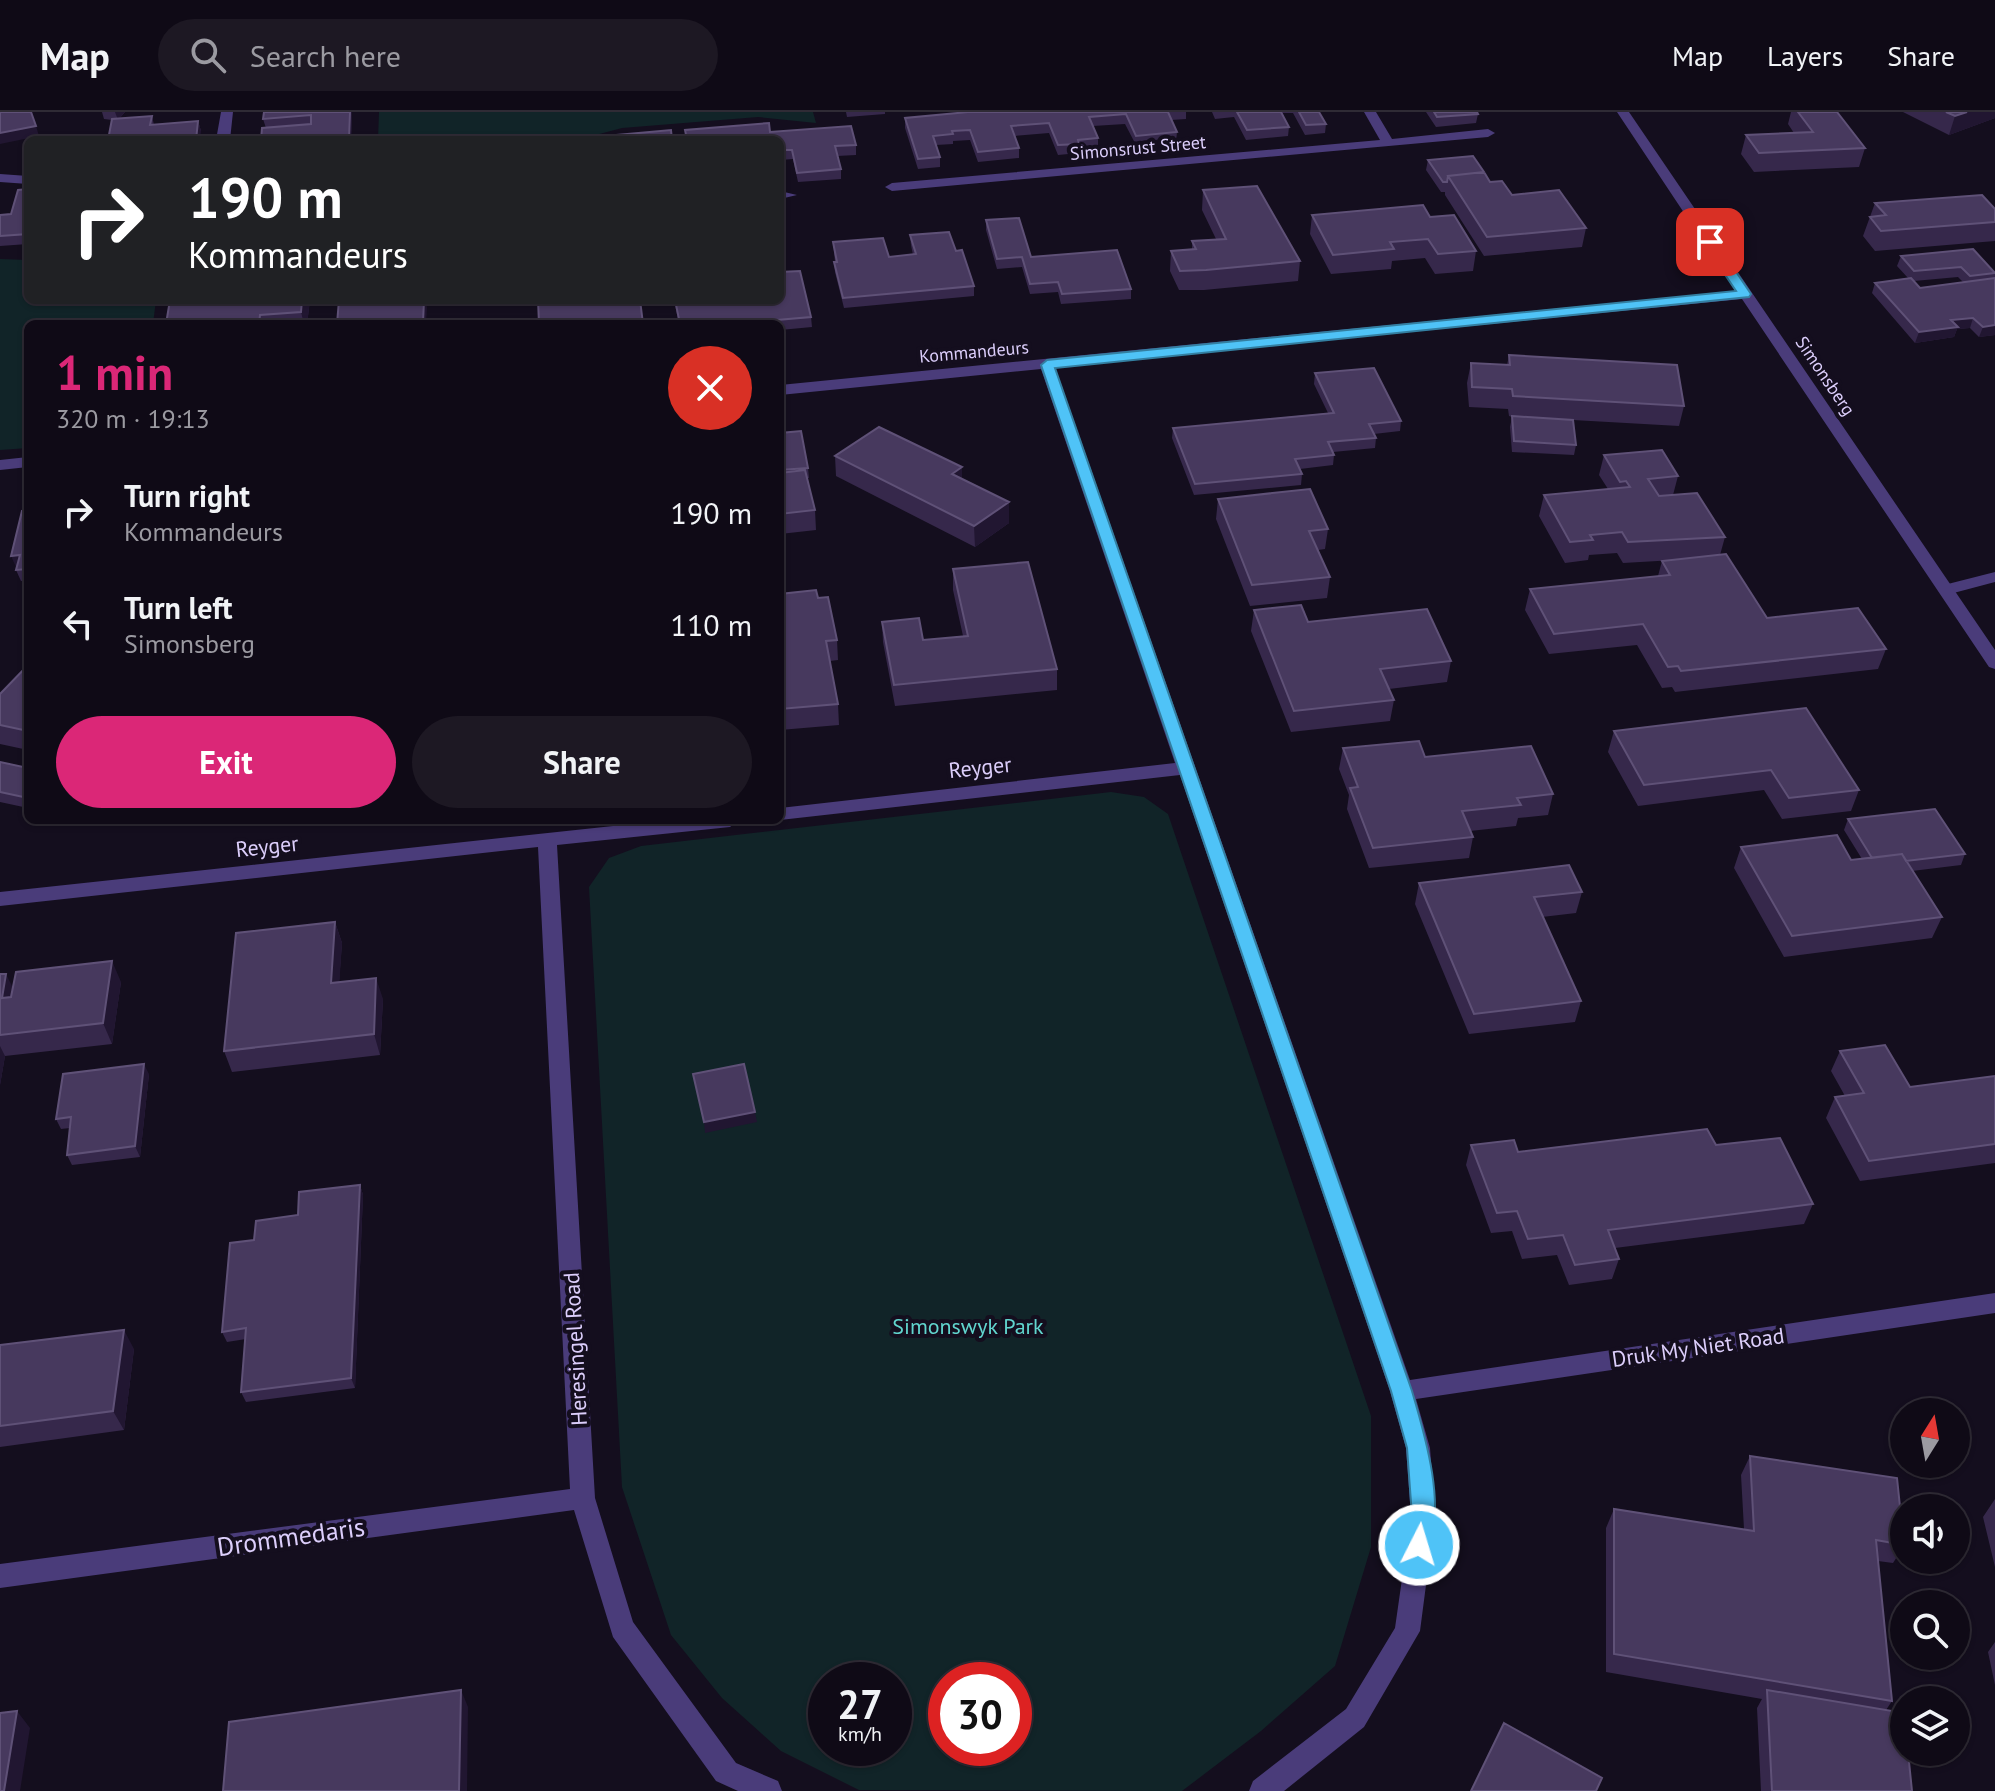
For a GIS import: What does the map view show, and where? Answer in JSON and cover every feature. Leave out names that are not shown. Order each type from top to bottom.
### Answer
[{"type":"street","points":[[224,136],[227,112]]},
{"type":"street","points":[[1370,112],[1388,143]]},
{"type":"street","name":"Simonsberg","points":[[1623,112],[1995,663]]},
{"type":"street","name":"Simonsrust Street","points":[[892,187],[1488,133]]},
{"type":"street","points":[[0,178],[24,180]]},
{"type":"street","name":"Kommandeurs","points":[[784,390],[1745,294]]},
{"type":"street","points":[[1047,365],[1402,1391],[1418,1448],[1423,1516],[1407,1631],[1355,1718],[1263,1791]]},
{"type":"street","points":[[0,465],[24,462]]},
{"type":"street","points":[[1946,590],[1995,577]]},
{"type":"street","name":"Reyger","points":[[784,814],[1185,768]]},
{"type":"street","name":"Reyger","points":[[0,899],[695,824]]},
{"type":"street","name":"Heresingel Road","points":[[547,841],[583,1498],[622,1628],[726,1772],[768,1791]]},
{"type":"street","name":"Druk My Niet Road","points":[[1402,1391],[1995,1303]]},
{"type":"street","name":"Drommedaris","points":[[0,1576],[583,1498]]},
{"type":"green space","points":[[379,112],[813,112],[816,123],[758,117],[622,128],[592,136],[378,136]]},
{"type":"green space","points":[[0,259],[24,260],[24,304],[156,304],[154,320],[24,320],[24,448],[0,450]]},
{"type":"green space","name":"Simonswyk Park","points":[[1111,792],[1144,797],[1168,814],[1371,1416],[1371,1547],[1335,1666],[1261,1731],[1182,1791],[859,1790],[811,1766],[912,1766],[912,1662],[808,1662],[808,1764],[781,1751],[722,1698],[671,1635],[622,1487],[589,887],[609,858],[641,846]]},
{"type":"building","points":[[0,112],[31,112],[36,126],[0,133]]},
{"type":"building","points":[[264,112],[350,112],[349,136],[261,136],[262,128],[311,124],[311,115],[263,119]]},
{"type":"building","points":[[968,112],[1168,112],[1177,132],[1136,136],[1126,114],[1089,117],[1098,138],[1078,140],[1079,144],[1058,145],[1049,123],[1011,126],[1019,148],[978,152],[970,130],[952,131],[953,134],[933,136],[940,157],[918,159],[905,118]]},
{"type":"building","points":[[1237,112],[1281,112],[1289,127],[1247,130]]},
{"type":"building","points":[[1299,112],[1319,112],[1326,124],[1306,125]]},
{"type":"building","points":[[1434,112],[1477,112],[1478,114],[1437,117]]},
{"type":"building","points":[[1798,112],[1837,112],[1865,148],[1759,153],[1746,135],[1813,132]]},
{"type":"building","points":[[1946,112],[1967,112],[1955,116]]},
{"type":"building","points":[[152,116],[150,125],[198,121],[196,136],[109,136],[112,119]]},
{"type":"building","points":[[769,123],[770,132],[851,126],[856,145],[835,146],[841,169],[797,173],[792,150],[784,150],[784,136],[686,136],[685,130]]},
{"type":"building","points":[[671,130],[672,136],[606,136]]},
{"type":"building","points":[[1473,156],[1484,172],[1448,176],[1447,182],[1443,182],[1428,160]]},
{"type":"building","points":[[1484,172],[1490,182],[1502,181],[1512,195],[1559,190],[1586,228],[1487,237],[1448,176]]},
{"type":"building","points":[[1257,186],[1300,261],[1180,271],[1171,251],[1196,249],[1192,241],[1226,239],[1203,190]]},
{"type":"building","points":[[24,189],[24,234],[0,236],[0,215],[11,214],[18,190]]},
{"type":"building","points":[[1982,195],[1995,209],[1995,222],[1881,231],[1870,217],[1886,215],[1875,203]]},
{"type":"building","points":[[1423,205],[1430,217],[1454,215],[1476,251],[1438,254],[1428,239],[1390,242],[1394,249],[1333,255],[1312,215]]},
{"type":"building","points":[[1019,218],[1031,257],[1117,250],[1131,289],[1062,294],[1058,282],[1030,284],[1022,257],[997,259],[986,220]]},
{"type":"building","points":[[949,232],[956,251],[962,250],[974,286],[843,298],[834,262],[837,262],[833,242],[883,238],[889,257],[916,254],[910,235]]},
{"type":"building","points":[[1973,249],[1995,273],[1970,276],[1961,267],[1914,271],[1901,256]]},
{"type":"building","points":[[800,271],[811,317],[679,320],[676,304],[784,304],[784,272]]},
{"type":"building","points":[[1911,278],[1920,288],[1995,278],[1995,325],[1983,327],[1973,318],[1951,320],[1958,327],[1919,332],[1875,283]]},
{"type":"building","points":[[169,304],[302,304],[301,312],[260,315],[259,320],[167,320]]},
{"type":"building","points":[[339,304],[424,304],[423,320],[337,320]]},
{"type":"building","points":[[538,304],[640,304],[642,320],[539,320]]},
{"type":"building","points":[[1509,355],[1677,365],[1684,406],[1513,396],[1512,389],[1472,387],[1471,363],[1510,365]]},
{"type":"building","points":[[1374,368],[1401,421],[1369,424],[1376,438],[1328,442],[1334,455],[1295,459],[1302,474],[1195,484],[1173,428],[1334,413],[1315,373]]},
{"type":"building","points":[[1512,416],[1573,420],[1576,445],[1514,441]]},
{"type":"building","points":[[879,427],[962,467],[952,474],[1009,502],[974,526],[835,456]]},
{"type":"building","points":[[801,431],[808,468],[784,470],[784,433]]},
{"type":"building","points":[[1662,450],[1678,476],[1648,479],[1659,496],[1697,493],[1725,537],[1628,542],[1622,532],[1590,535],[1593,540],[1570,542],[1544,495],[1630,487],[1626,481],[1620,482],[1604,455]]},
{"type":"building","points":[[805,470],[815,510],[784,514],[784,473]]},
{"type":"building","points":[[1310,489],[1328,529],[1309,531],[1330,577],[1252,585],[1218,499]]},
{"type":"building","points":[[22,511],[24,569],[16,570],[20,555],[11,556]]},
{"type":"building","points":[[1726,554],[1767,618],[1858,608],[1886,649],[1681,671],[1678,666],[1668,667],[1643,624],[1554,634],[1530,589],[1670,575],[1662,561]]},
{"type":"building","points":[[1028,562],[1057,669],[894,685],[882,622],[919,618],[923,640],[968,636],[953,569]]},
{"type":"building","points":[[816,590],[818,598],[828,597],[837,640],[826,641],[838,704],[784,709],[784,594]]},
{"type":"building","points":[[1301,605],[1308,622],[1427,609],[1451,661],[1380,669],[1394,700],[1294,711],[1254,610]]},
{"type":"building","points":[[24,669],[24,730],[0,725],[0,694]]},
{"type":"building","points":[[1806,708],[1859,790],[1789,798],[1771,770],[1644,785],[1614,731]]},
{"type":"building","points":[[1419,741],[1425,757],[1531,746],[1553,794],[1517,798],[1521,805],[1462,811],[1473,837],[1373,848],[1350,788],[1358,787],[1343,748]]},
{"type":"building","points":[[0,762],[24,767],[24,797],[0,792]]},
{"type":"building","points":[[1935,809],[1965,854],[1906,861],[1902,854],[1872,858],[1848,819]]},
{"type":"building","points":[[1837,835],[1851,860],[1902,854],[1942,917],[1792,936],[1741,847]]},
{"type":"building","points":[[1569,865],[1582,892],[1534,897],[1581,1001],[1474,1014],[1419,883]]},
{"type":"building","points":[[335,922],[331,983],[376,978],[374,1034],[224,1051],[236,933]]},
{"type":"building","points":[[112,961],[103,1023],[0,1035],[0,974],[6,974],[2,998],[11,997],[16,972]]},
{"type":"building","points":[[1885,1045],[1910,1087],[1995,1076],[1995,1144],[1869,1161],[1835,1097],[1864,1093],[1840,1051]]},
{"type":"building","points":[[144,1064],[135,1146],[67,1155],[71,1117],[56,1119],[63,1074]]},
{"type":"building","points":[[744,1064],[755,1112],[704,1122],[693,1074]]},
{"type":"building","points":[[1707,1129],[1716,1145],[1780,1138],[1813,1204],[1608,1230],[1619,1259],[1575,1265],[1563,1235],[1528,1239],[1517,1211],[1497,1213],[1471,1145],[1514,1140],[1518,1152]]},
{"type":"building","points":[[360,1185],[351,1378],[241,1392],[246,1328],[222,1332],[230,1243],[254,1240],[256,1221],[298,1215],[299,1192]]},
{"type":"building","points":[[124,1330],[113,1411],[0,1426],[0,1345]]},
{"type":"building","points":[[1750,1456],[1897,1478],[1899,1494],[1890,1494],[1890,1542],[1876,1540],[1890,1701],[1614,1654],[1614,1509],[1754,1531]]},
{"type":"building","points":[[461,1690],[459,1791],[223,1791],[229,1722]]},
{"type":"building","points":[[1767,1690],[1890,1711],[1890,1766],[1909,1766],[1912,1791],[1772,1791]]},
{"type":"building","points":[[17,1711],[4,1791],[0,1791],[0,1713]]},
{"type":"building","points":[[1504,1723],[1602,1778],[1596,1791],[1471,1791]]},
{"type":"route","points":[[1419,1545],[1423,1516],[1418,1448],[1402,1391],[1047,365],[1745,294],[1710,242]]}]
